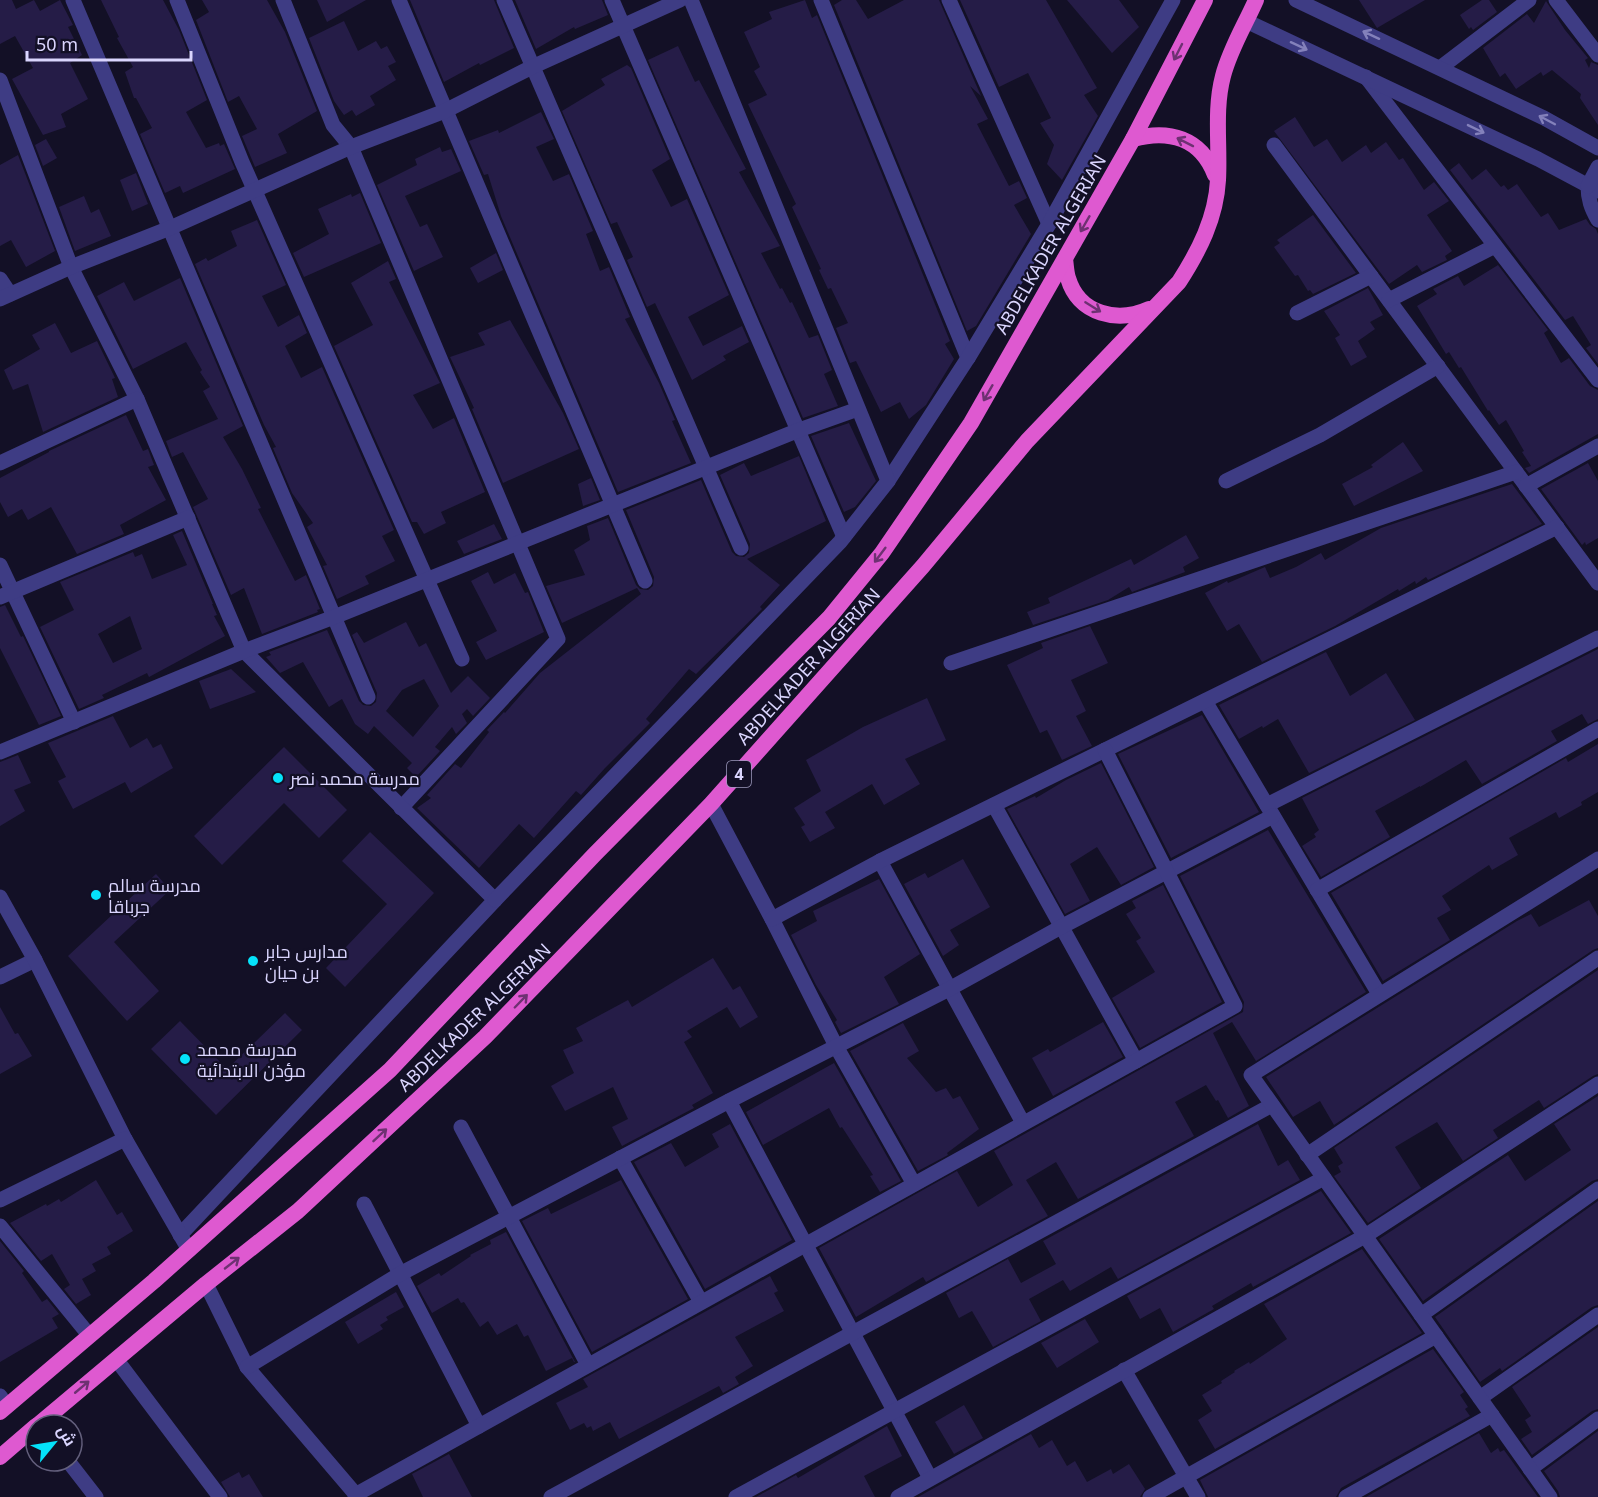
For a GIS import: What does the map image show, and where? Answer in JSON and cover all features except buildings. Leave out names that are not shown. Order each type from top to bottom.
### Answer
[{"type":"highway","name":"ABDELKADER ALGERIAN","points":[[2,1405],[189,1250],[390,1070],[596,854],[829,618],[882,553],[971,423],[1133,139],[1204,0]]},
{"type":"highway","name":"ABDELKADER ALGERIAN","points":[[52,1413],[206,1284],[298,1211],[485,1037],[711,804],[923,566],[1027,441],[1179,282],[1198,251],[1212,217],[1218,182],[1218,105],[1223,76],[1256,0]]},
{"type":"highway","points":[[1133,139],[1150,134],[1168,135],[1185,140],[1200,151],[1212,165],[1218,182]]},
{"type":"highway","points":[[1065,259],[1068,280],[1078,297],[1094,310],[1114,317],[1135,316],[1154,308]]},
{"type":"highway","name":"ABDELKADER ALGERIAN","points":[[0,1457],[24,1437]]},
{"type":"street","points":[[73,0],[368,697]]},
{"type":"street","points":[[177,0],[255,191],[462,659]]},
{"type":"street","points":[[283,0],[333,125],[351,147],[558,639],[401,808]]},
{"type":"street","points":[[399,0],[645,581]]},
{"type":"street","points":[[504,0],[741,548]]},
{"type":"street","points":[[612,0],[844,537]]},
{"type":"street","points":[[0,279],[5,297],[71,267],[170,228],[351,147],[445,111],[532,67],[680,0]]},
{"type":"street","points":[[691,0],[888,481]]},
{"type":"street","points":[[821,0],[968,358]]},
{"type":"street","points":[[949,0],[1049,224]]},
{"type":"street","points":[[1296,0],[1544,118],[1598,148]]},
{"type":"street","points":[[1440,68],[1529,0]]},
{"type":"street","points":[[1556,0],[1598,55]]},
{"type":"street","points":[[180,1235],[495,900],[844,537],[888,481],[968,358],[1049,224],[1165,4]]},
{"type":"street","points":[[1246,21],[1538,159],[1593,188]]},
{"type":"street","points":[[1366,77],[1598,380]]},
{"type":"street","points":[[0,80],[71,267],[137,399],[244,651],[495,900]]},
{"type":"street","points":[[1274,145],[1598,583]]},
{"type":"street","points":[[1598,167],[1590,203],[1598,220]]},
{"type":"street","points":[[1389,300],[1496,246]]},
{"type":"street","points":[[1297,313],[1371,276]]},
{"type":"street","points":[[1226,481],[1320,435],[1438,366]]},
{"type":"street","points":[[0,463],[137,399]]},
{"type":"street","points":[[0,752],[244,651],[799,430],[858,409]]},
{"type":"street","points":[[1526,486],[1598,446]]},
{"type":"street","points":[[951,663],[1516,472]]},
{"type":"street","points":[[6,594],[188,518]]},
{"type":"street","points":[[772,918],[880,861],[1557,527]]},
{"type":"street","points":[[0,565],[6,594],[74,722]]},
{"type":"street","points":[[247,1367],[400,1274],[729,1101],[951,988],[1168,871],[1270,810],[1598,638]]},
{"type":"street","points":[[1205,701],[1380,994]]},
{"type":"street","points":[[1317,890],[1598,729]]},
{"type":"street","points":[[206,1284],[247,1367],[356,1496],[1235,1006],[1105,750]]},
{"type":"street","points":[[711,804],[772,918],[837,1048],[914,1184]]},
{"type":"street","points":[[994,805],[1136,1061]]},
{"type":"street","points":[[1550,1497],[1251,1075],[1598,859]]},
{"type":"street","points":[[880,861],[1023,1123]]},
{"type":"street","points":[[0,897],[125,1139],[189,1250]]},
{"type":"street","points":[[1307,1155],[1598,958]]},
{"type":"street","points":[[0,976],[34,960]]},
{"type":"street","points":[[898,1497],[1365,1236],[1598,1084]]},
{"type":"street","points":[[729,1101],[930,1478]]},
{"type":"street","points":[[551,1497],[1272,1105]]},
{"type":"street","points":[[461,1127],[588,1365]]},
{"type":"street","points":[[0,1200],[125,1139]]},
{"type":"street","points":[[620,1158],[701,1302]]},
{"type":"street","points":[[736,1497],[1324,1178]]},
{"type":"street","points":[[1421,1315],[1598,1189]]},
{"type":"street","points":[[364,1204],[479,1426]]},
{"type":"street","points":[[0,1226],[89,1335]]},
{"type":"street","points":[[1480,1398],[1598,1315]]},
{"type":"street","points":[[1150,1497],[1436,1336]]},
{"type":"street","points":[[116,1359],[220,1497]]},
{"type":"street","points":[[1124,1370],[1198,1497]]},
{"type":"street","points":[[1346,1497],[1492,1415]]},
{"type":"street","points":[[1530,1469],[1598,1419]]},
{"type":"street","points":[[77,1473],[96,1497]]},
{"type":"place","name":"مدرسة محمد نصر","points":[[278,778]]},
{"type":"place","name":"مدرسة سالم جرباقا","points":[[96,895]]},
{"type":"place","name":"مدارس جابر بن حيان","points":[[253,961]]},
{"type":"place","name":"مدرسة محمد مؤذن الابتدائية","points":[[185,1059]]}]
